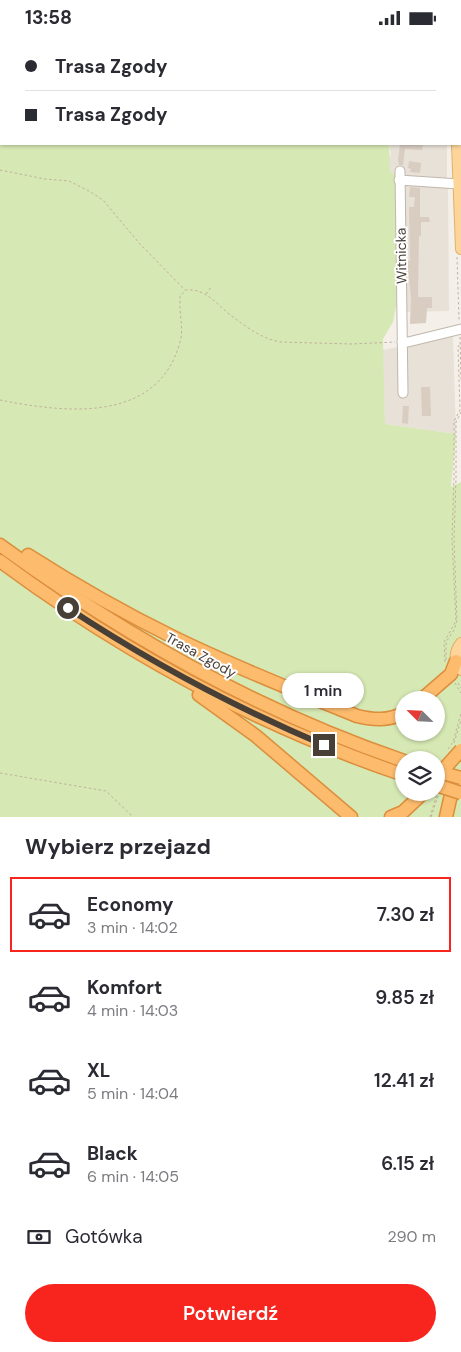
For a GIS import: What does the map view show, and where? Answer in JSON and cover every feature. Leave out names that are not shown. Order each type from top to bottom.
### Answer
[{"type":"highway","points":[[0,537],[99,598],[168,635],[222,660],[357,716],[379,719],[395,717]]},
{"type":"highway","name":"Trasa Zgody","points":[[0,545],[91,608],[197,671],[243,695],[307,724],[395,758]]},
{"type":"highway","name":"Trasa Zgody","points":[[0,561],[118,640],[238,707],[324,745],[395,772]]},
{"type":"highway","points":[[118,640],[156,669],[211,703],[256,736],[350,817]]},
{"type":"highway","points":[[431,691],[454,670]]},
{"type":"highway","points":[[445,768],[461,751]]},
{"type":"highway","points":[[445,774],[461,778],[456,796],[446,817]]},
{"type":"highway","points":[[445,790],[456,796]]},
{"type":"highway","points":[[326,795],[354,815],[361,817]]},
{"type":"highway","points":[[391,817],[403,812],[415,801]]},
{"type":"main road","points":[[458,145],[459,249]]},
{"type":"main road","points":[[454,670],[456,651],[461,643]]},
{"type":"street","name":"Witnicka","points":[[403,393],[400,175],[459,183]]},
{"type":"street","points":[[402,342],[408,343],[460,330]]},
{"type":"path","points":[[0,170],[45,179],[69,181],[90,191],[103,200],[140,244],[186,290],[196,290],[205,295],[248,327],[270,340],[280,342],[352,344],[402,342]]},
{"type":"path","points":[[459,249],[461,379]]},
{"type":"path","points":[[205,295],[212,286]]},
{"type":"path","points":[[0,400],[54,408],[98,408],[127,401],[147,393],[168,372],[177,352],[181,331],[180,300],[186,290]]},
{"type":"path","points":[[461,347],[458,346],[460,410],[454,421],[452,540],[456,621],[444,645],[445,666],[454,670],[461,693]]},
{"type":"path","points":[[461,412],[456,422],[454,540],[457,621],[447,639],[446,645],[447,666],[454,670],[461,688]]},
{"type":"path","points":[[0,773],[106,791],[132,817]]},
{"type":"shaded area","points":[[389,145],[447,145],[447,181],[391,174],[389,160],[391,153]]},
{"type":"shaded area","points":[[404,182],[448,185],[449,311],[405,312]]},
{"type":"shaded area","points":[[453,336],[456,434],[385,424],[383,350]]},
{"type":"green space","points":[[0,145],[389,145],[391,173],[398,175],[396,306],[393,322],[383,339],[385,424],[456,434],[451,487],[461,482],[461,817],[0,817]]},
{"type":"building","points":[[400,145],[423,145],[422,150],[405,149],[403,165],[399,165]]},
{"type":"building","points":[[409,161],[421,163],[420,173],[410,172],[411,169],[408,168]]},
{"type":"building","points":[[410,187],[420,188],[420,217],[429,217],[430,222],[421,222],[418,297],[432,297],[432,308],[427,308],[426,323],[410,324],[411,298],[408,269],[408,261],[410,261],[409,207],[414,207],[415,197],[409,197]]},
{"type":"building","points":[[421,387],[430,387],[431,416],[422,416]]},
{"type":"building","points":[[403,406],[409,406],[408,424],[402,423]]},
{"type":"route","points":[[68,608],[118,640],[207,691],[268,721],[324,745]]}]
